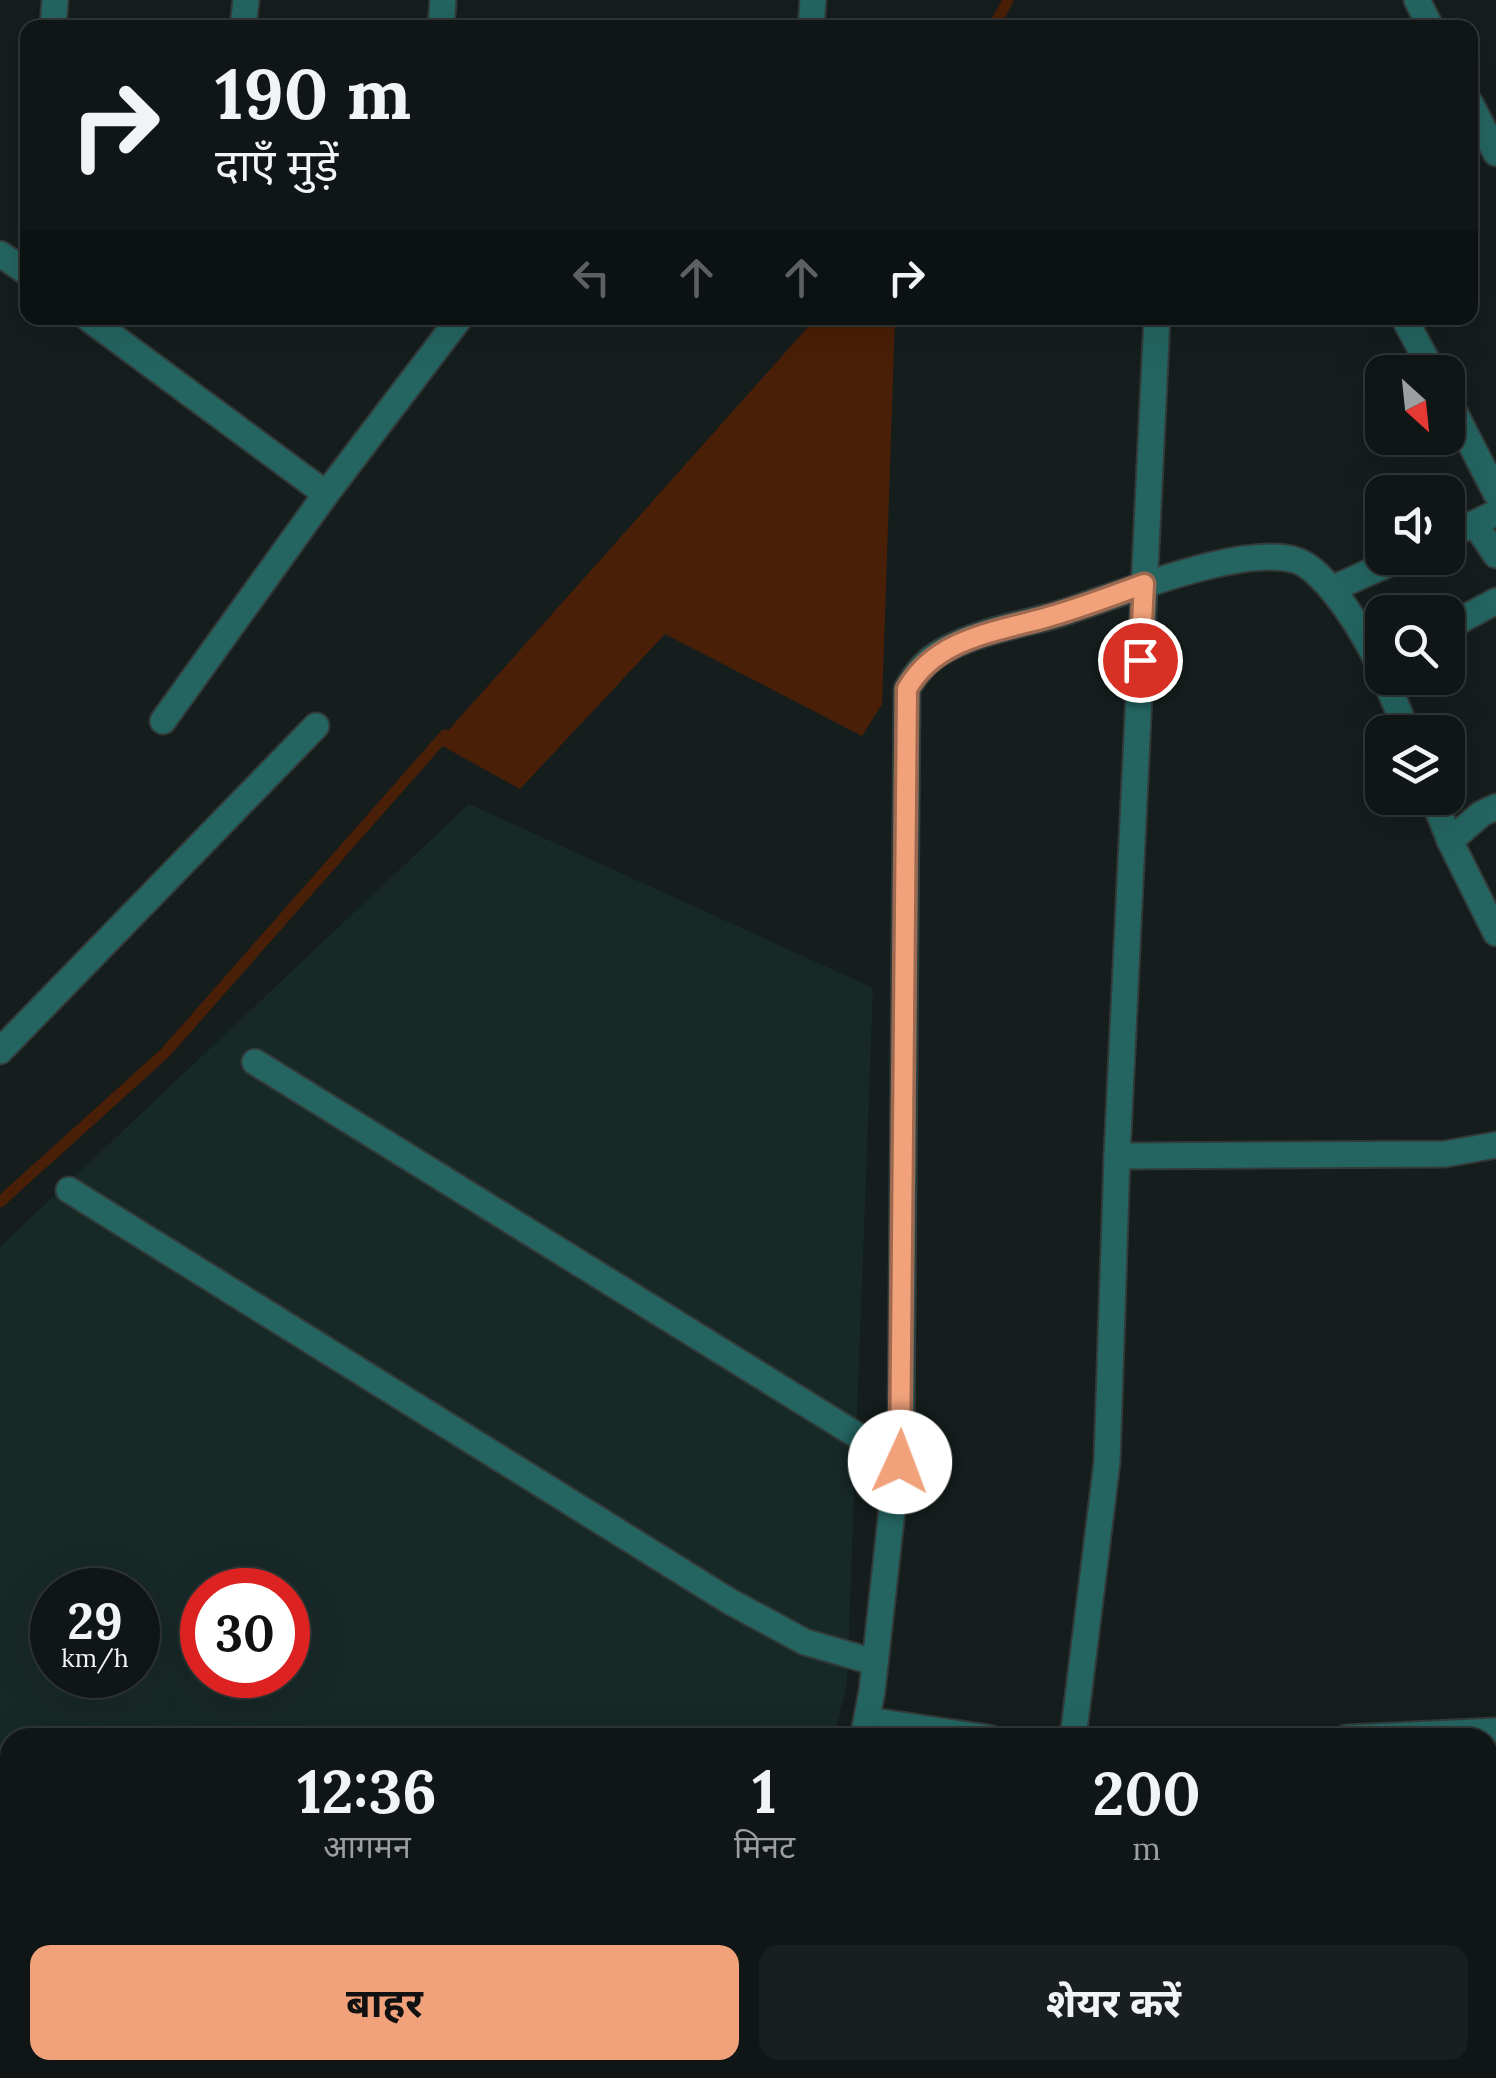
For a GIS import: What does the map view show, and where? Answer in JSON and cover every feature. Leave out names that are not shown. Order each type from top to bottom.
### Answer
[{"type":"street","points":[[1478,118],[1496,153]]},
{"type":"street","points":[[97,325],[326,494]]},
{"type":"street","points":[[163,722],[326,494],[454,325]]},
{"type":"street","points":[[1073,1728],[1107,1462],[1117,1156],[1158,325]]},
{"type":"street","points":[[1408,325],[1424,355]]},
{"type":"street","points":[[1465,433],[1496,493]]},
{"type":"street","points":[[1486,518],[1496,555]]},
{"type":"street","points":[[865,1728],[900,1462],[907,689],[927,662],[971,638],[1144,584],[1254,558],[1300,560],[1332,589],[1365,642]]},
{"type":"street","points":[[1332,589],[1365,574]]},
{"type":"street","points":[[1465,618],[1496,601]]},
{"type":"street","points":[[0,1051],[316,726]]},
{"type":"street","points":[[1450,841],[1481,814],[1496,807]]},
{"type":"street","points":[[1439,815],[1496,933]]},
{"type":"street","points":[[255,1062],[900,1462]]},
{"type":"street","points":[[1117,1156],[1445,1154],[1496,1145]]},
{"type":"street","points":[[69,1190],[729,1601],[806,1642],[874,1662]]},
{"type":"shaded area","points":[[810,325],[895,325],[882,704],[862,736],[665,634],[520,789],[437,743]]},
{"type":"shaded area","points":[[469,804],[873,988],[847,1683],[836,1728],[0,1728],[0,1247]]},
{"type":"waterway","points":[[997,20],[1008,0]]},
{"type":"waterway","points":[[0,1202],[165,1053],[445,735]]},
{"type":"route","points":[[900,1462],[907,689],[927,662],[971,638],[1144,584],[1140,660]]}]
